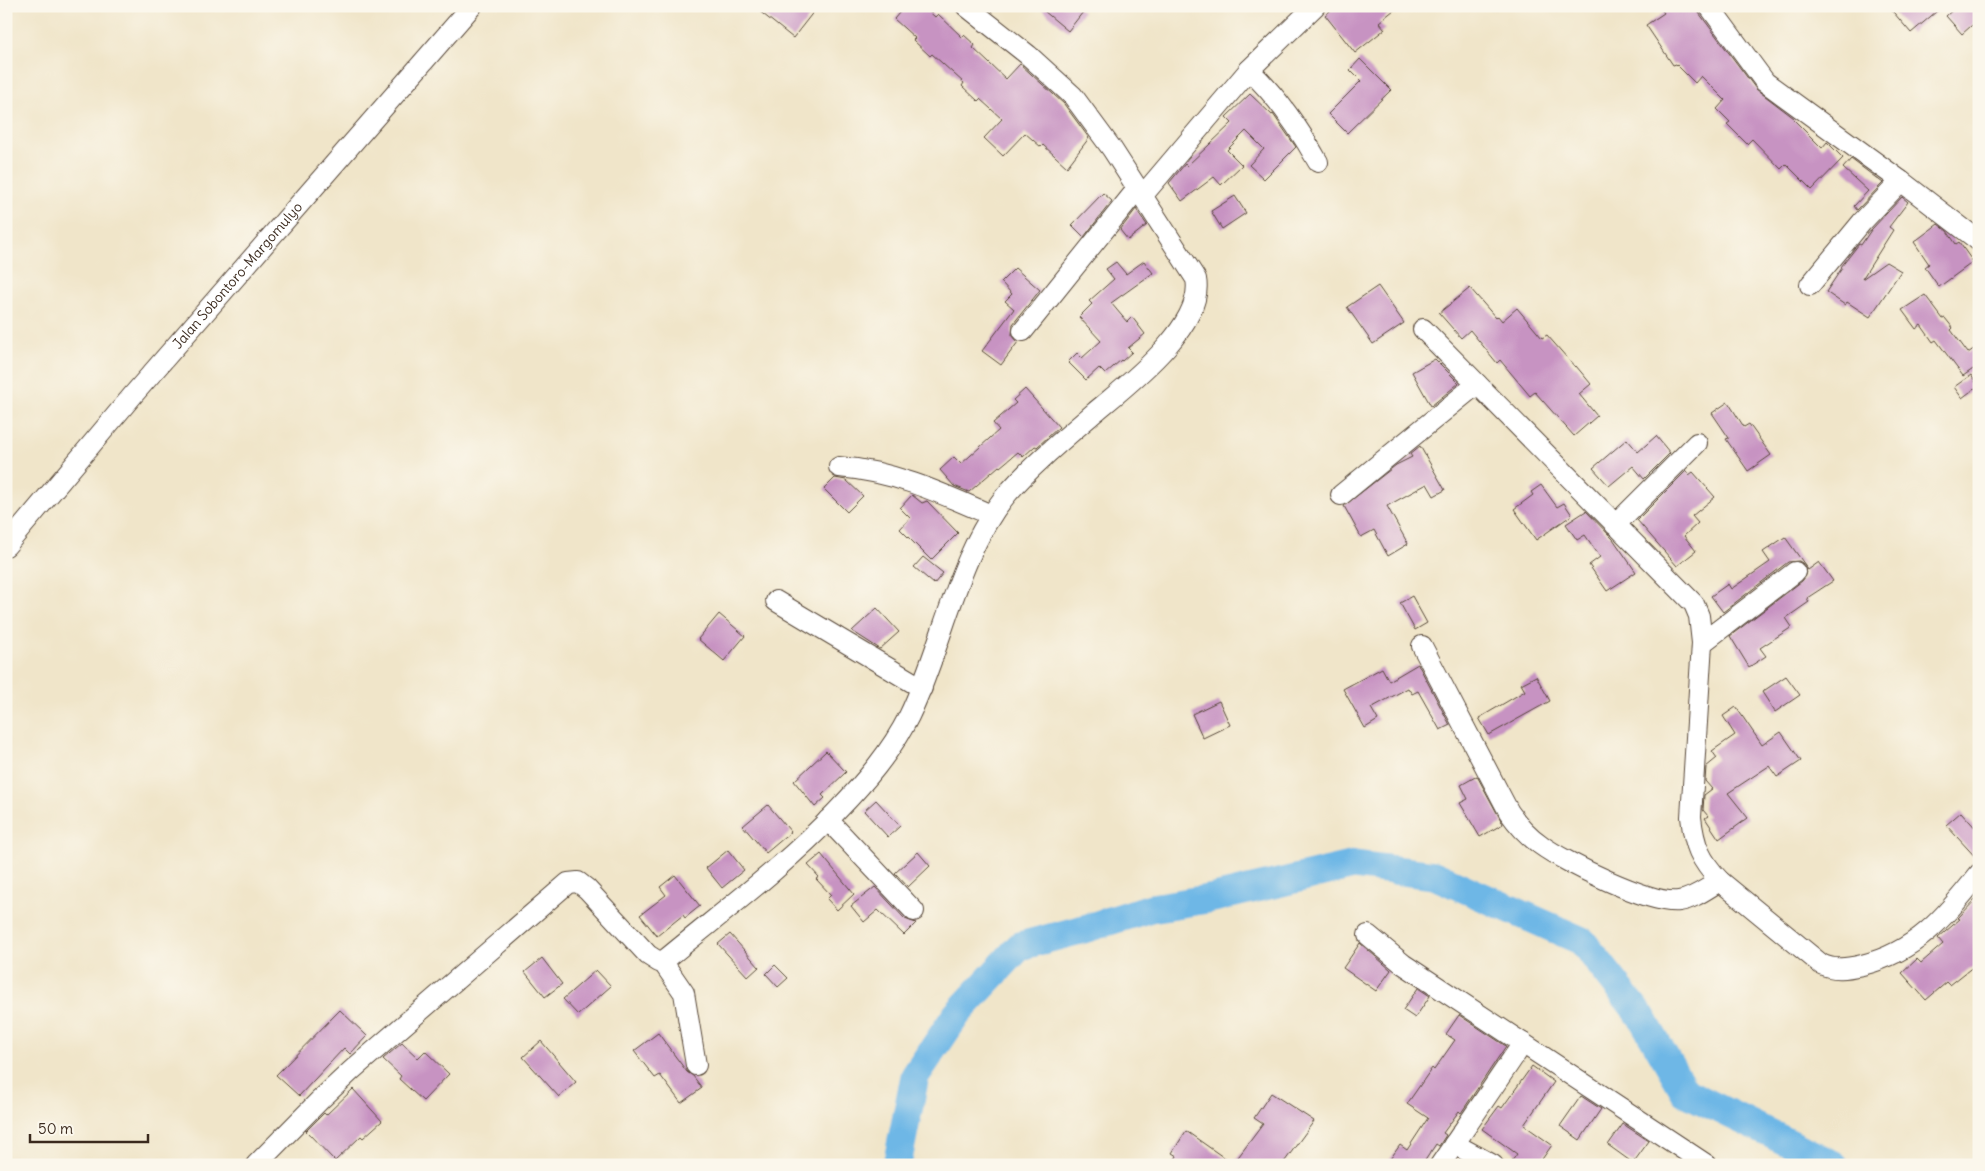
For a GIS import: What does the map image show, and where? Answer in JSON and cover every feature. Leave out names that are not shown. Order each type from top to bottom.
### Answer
[{"type":"street","name":"Jalan Sobontoro-Margomulyo","points":[[6,546],[133,395],[472,6]]},
{"type":"street","points":[[1023,331],[1140,192],[1249,70],[1316,6]]},
{"type":"street","points":[[1709,6],[1765,82],[1901,181],[1979,241]]},
{"type":"street","points":[[256,1165],[346,1076],[568,883],[578,882],[587,889],[648,955],[655,961],[662,961],[798,851],[857,790],[887,752],[908,717],[922,688],[949,608],[991,515],[1019,481],[1142,373],[1167,347],[1185,320],[1196,293],[1196,279],[1091,119],[1072,96],[974,8]]},
{"type":"street","points":[[1249,70],[1263,83],[1292,119],[1318,162]]},
{"type":"street","points":[[1810,285],[1862,222],[1901,181]]},
{"type":"street","points":[[1423,329],[1694,604],[1699,616],[1702,643],[1691,817],[1693,836],[1698,852],[1720,880],[1821,964],[1830,968],[1843,969],[1895,955],[1912,945],[1947,912],[1979,874]]},
{"type":"street","points":[[1341,495],[1477,384]]},
{"type":"street","points":[[1615,525],[1697,443]]},
{"type":"street","points":[[839,467],[861,469],[905,480],[991,515]]},
{"type":"street","points":[[1702,643],[1795,572]]},
{"type":"street","points":[[776,601],[922,688]]},
{"type":"street","points":[[1422,646],[1509,812],[1520,828],[1539,844],[1598,877],[1661,900],[1679,901],[1688,898],[1720,880]]},
{"type":"street","points":[[828,820],[914,911]]},
{"type":"street","points":[[1368,935],[1403,964],[1706,1165]]},
{"type":"street","points":[[662,961],[684,993],[696,1065]]},
{"type":"street","points":[[1440,1165],[1523,1043]]},
{"type":"street","points":[[1454,1144],[1493,1165]]},
{"type":"building","points":[[753,6],[818,6],[793,38]]},
{"type":"building","points":[[905,6],[923,6],[935,17],[938,14],[962,37],[964,35],[975,45],[973,48],[1006,79],[1020,64],[1064,104],[1089,138],[1067,167],[1043,145],[1041,147],[1025,133],[1003,156],[984,138],[1002,119],[980,99],[978,101],[962,86],[964,83],[932,54],[930,56],[913,40],[915,38],[894,19]]},
{"type":"building","points":[[1038,6],[1076,6],[1083,12],[1068,31]]},
{"type":"building","points":[[1336,6],[1399,6],[1379,22],[1385,29],[1355,53],[1325,15]]},
{"type":"building","points":[[1659,6],[1697,6],[1699,13],[1756,89],[1794,118],[1822,148],[1827,142],[1843,158],[1812,190],[1786,164],[1781,169],[1752,139],[1747,144],[1727,124],[1730,122],[1717,109],[1725,100],[1701,76],[1695,83],[1676,64],[1673,65],[1646,25],[1664,13]]},
{"type":"building","points":[[1888,6],[1943,6],[1911,33]]},
{"type":"building","points":[[1957,6],[1979,6],[1979,19],[1962,34],[1946,16]]},
{"type":"building","points":[[1360,59],[1391,90],[1347,133],[1328,114],[1361,81],[1350,70]]},
{"type":"building","points":[[1250,94],[1273,114],[1296,147],[1264,179],[1249,165],[1264,149],[1246,131],[1227,150],[1242,165],[1221,185],[1214,177],[1182,201],[1169,183],[1185,164],[1187,166],[1232,123],[1226,117]]},
{"type":"building","points":[[1851,159],[1883,183],[1857,210],[1854,206],[1868,191],[1843,168]]},
{"type":"building","points":[[1103,193],[1112,201],[1084,237],[1072,225]]},
{"type":"building","points":[[1235,196],[1246,213],[1222,229],[1211,211]]},
{"type":"building","points":[[1902,197],[1908,202],[1889,227],[1893,230],[1862,279],[1886,262],[1901,271],[1870,317],[1847,302],[1845,305],[1826,292],[1841,267],[1859,244],[1861,245],[1871,230]]},
{"type":"building","points":[[1136,209],[1147,225],[1128,240],[1120,230]]},
{"type":"building","points":[[1938,224],[1947,231],[1956,244],[1959,242],[1973,262],[1939,287],[1925,267],[1929,264],[1914,242]]},
{"type":"building","points":[[1144,261],[1153,273],[1111,303],[1127,322],[1132,317],[1145,334],[1128,348],[1132,352],[1122,361],[1105,374],[1099,368],[1086,380],[1068,362],[1077,353],[1082,358],[1101,341],[1079,317],[1092,304],[1089,301],[1114,279],[1106,269],[1116,262],[1126,274]]},
{"type":"building","points":[[1015,268],[1040,290],[1013,324],[1012,335],[1018,342],[1001,365],[982,351],[1014,309],[1005,301],[1012,294],[1001,282]]},
{"type":"building","points":[[1378,286],[1404,323],[1373,344],[1347,307]]},
{"type":"building","points":[[1470,288],[1496,318],[1498,316],[1502,321],[1517,308],[1542,338],[1547,335],[1591,384],[1579,394],[1597,416],[1574,436],[1535,392],[1530,396],[1500,360],[1497,363],[1470,330],[1461,338],[1439,313]]},
{"type":"building","points":[[1925,295],[1943,319],[1945,318],[1953,328],[1951,330],[1968,353],[1979,345],[1979,365],[1963,376],[1936,340],[1933,342],[1921,325],[1916,329],[1902,310]]},
{"type":"building","points":[[1435,359],[1459,383],[1431,406],[1412,372]]},
{"type":"building","points":[[1971,375],[1978,386],[1962,398],[1954,387]]},
{"type":"building","points":[[1025,389],[1059,427],[1023,457],[1018,452],[969,492],[954,486],[940,470],[954,457],[961,464],[999,430],[993,423],[1016,403],[1013,400]]},
{"type":"building","points":[[1728,402],[1744,427],[1749,424],[1771,455],[1748,471],[1726,439],[1729,438],[1712,413]]},
{"type":"building","points":[[1656,436],[1670,453],[1644,479],[1633,466],[1609,486],[1593,468],[1627,439],[1638,452]]},
{"type":"building","points":[[1420,446],[1445,490],[1434,496],[1427,484],[1387,506],[1408,544],[1388,556],[1374,530],[1361,537],[1344,506],[1396,465],[1412,457],[1410,454]]},
{"type":"building","points":[[1686,471],[1689,475],[1693,472],[1715,497],[1692,516],[1698,523],[1684,536],[1696,551],[1677,566],[1637,520]]},
{"type":"building","points":[[835,478],[846,480],[863,496],[847,512],[824,489]]},
{"type":"building","points":[[1541,485],[1557,507],[1564,503],[1572,515],[1536,540],[1514,509],[1533,495],[1531,492]]},
{"type":"building","points":[[912,495],[922,503],[927,501],[958,533],[931,560],[900,529],[910,518],[900,508]]},
{"type":"building","points":[[1586,511],[1613,539],[1636,572],[1607,591],[1589,565],[1600,557],[1585,535],[1577,540],[1566,524]]},
{"type":"building","points":[[1785,537],[1805,565],[1799,561],[1788,562],[1723,612],[1711,596],[1728,584],[1731,589],[1770,562],[1763,552]]},
{"type":"building","points":[[923,557],[943,573],[934,584],[914,567]]},
{"type":"building","points":[[1819,562],[1833,581],[1807,598],[1809,602],[1786,618],[1792,627],[1760,648],[1766,656],[1749,667],[1730,636],[1802,581],[1806,576],[1805,565],[1808,570]]},
{"type":"building","points":[[1412,596],[1427,623],[1415,630],[1400,603]]},
{"type":"building","points":[[877,608],[899,632],[880,649],[852,631]]},
{"type":"building","points":[[719,614],[745,636],[724,661],[698,639]]},
{"type":"building","points":[[1418,664],[1450,725],[1440,730],[1418,691],[1412,694],[1408,688],[1371,708],[1378,720],[1365,728],[1343,689],[1382,668],[1389,681]]},
{"type":"building","points":[[1536,676],[1550,701],[1489,735],[1479,718],[1525,691],[1521,684]]},
{"type":"building","points":[[1786,676],[1800,695],[1775,712],[1762,692]]},
{"type":"building","points":[[1219,701],[1230,725],[1203,738],[1192,714]]},
{"type":"building","points":[[1736,707],[1762,745],[1781,732],[1801,761],[1777,777],[1769,766],[1728,793],[1748,818],[1719,839],[1705,818],[1708,816],[1703,810],[1704,795],[1712,789],[1705,781],[1706,767],[1717,758],[1712,751],[1735,735],[1723,716]]},
{"type":"building","points":[[826,751],[846,772],[822,795],[825,798],[815,807],[794,781]]},
{"type":"building","points":[[1477,776],[1503,824],[1480,837],[1460,803],[1468,799],[1461,785]]},
{"type":"building","points":[[876,800],[900,826],[888,837],[864,811]]},
{"type":"building","points":[[768,805],[791,832],[766,853],[743,826]]},
{"type":"building","points":[[1961,812],[1979,832],[1979,861],[1946,825]]},
{"type":"building","points":[[728,850],[744,870],[722,888],[706,868]]},
{"type":"building","points":[[918,852],[930,866],[908,887],[895,873]]},
{"type":"building","points":[[821,854],[854,894],[837,910],[827,899],[831,895],[816,879],[819,877],[808,865]]},
{"type":"building","points":[[675,875],[700,906],[685,918],[683,915],[657,936],[640,915],[666,895],[660,887]]},
{"type":"building","points":[[875,887],[905,919],[916,923],[904,935],[878,910],[864,922],[851,906]]},
{"type":"building","points":[[1979,896],[1979,962],[1950,985],[1947,982],[1926,1000],[1902,973],[1917,959],[1921,963],[1943,944],[1938,938],[1960,919],[1958,918]]},
{"type":"building","points":[[730,934],[759,967],[748,977],[718,944]]},
{"type":"building","points":[[1360,943],[1391,970],[1376,991],[1343,968]]},
{"type":"building","points":[[542,958],[562,984],[545,997],[525,972]]},
{"type":"building","points":[[775,965],[788,978],[778,987],[766,974]]},
{"type":"building","points":[[596,970],[611,986],[578,1015],[563,999]]},
{"type":"building","points":[[1418,988],[1430,996],[1415,1018],[1403,1010]]},
{"type":"building","points":[[340,1010],[367,1036],[350,1054],[344,1048],[299,1096],[276,1075]]},
{"type":"building","points":[[1459,1015],[1506,1046],[1461,1113],[1459,1111],[1443,1133],[1446,1135],[1439,1146],[1436,1144],[1422,1165],[1386,1165],[1400,1145],[1407,1150],[1428,1118],[1407,1104],[1432,1068],[1434,1070],[1455,1040],[1446,1034]]},
{"type":"building","points":[[658,1033],[687,1072],[693,1076],[702,1088],[681,1103],[660,1075],[655,1078],[634,1051]]},
{"type":"building","points":[[541,1041],[576,1082],[559,1097],[523,1057]]},
{"type":"building","points":[[402,1043],[418,1058],[425,1051],[449,1074],[423,1101],[399,1079],[401,1076],[383,1059]]},
{"type":"building","points":[[1532,1066],[1554,1082],[1524,1125],[1552,1145],[1538,1165],[1509,1165],[1517,1154],[1482,1129],[1499,1106],[1502,1108]]},
{"type":"building","points":[[353,1089],[382,1121],[363,1138],[361,1136],[335,1161],[306,1131]]},
{"type":"building","points":[[1271,1093],[1314,1121],[1282,1165],[1172,1165],[1177,1156],[1172,1153],[1186,1131],[1233,1164],[1263,1124],[1254,1118]]},
{"type":"building","points":[[1581,1096],[1601,1109],[1580,1140],[1560,1126]]},
{"type":"building","points":[[1623,1124],[1649,1141],[1633,1163],[1608,1145]]},
{"type":"waterway","points":[[897,1165],[915,1076],[957,1014],[1020,946],[1084,929],[1151,908],[1214,898],[1354,865],[1434,875],[1582,941],[1641,1016],[1685,1092],[1834,1165]]}]
